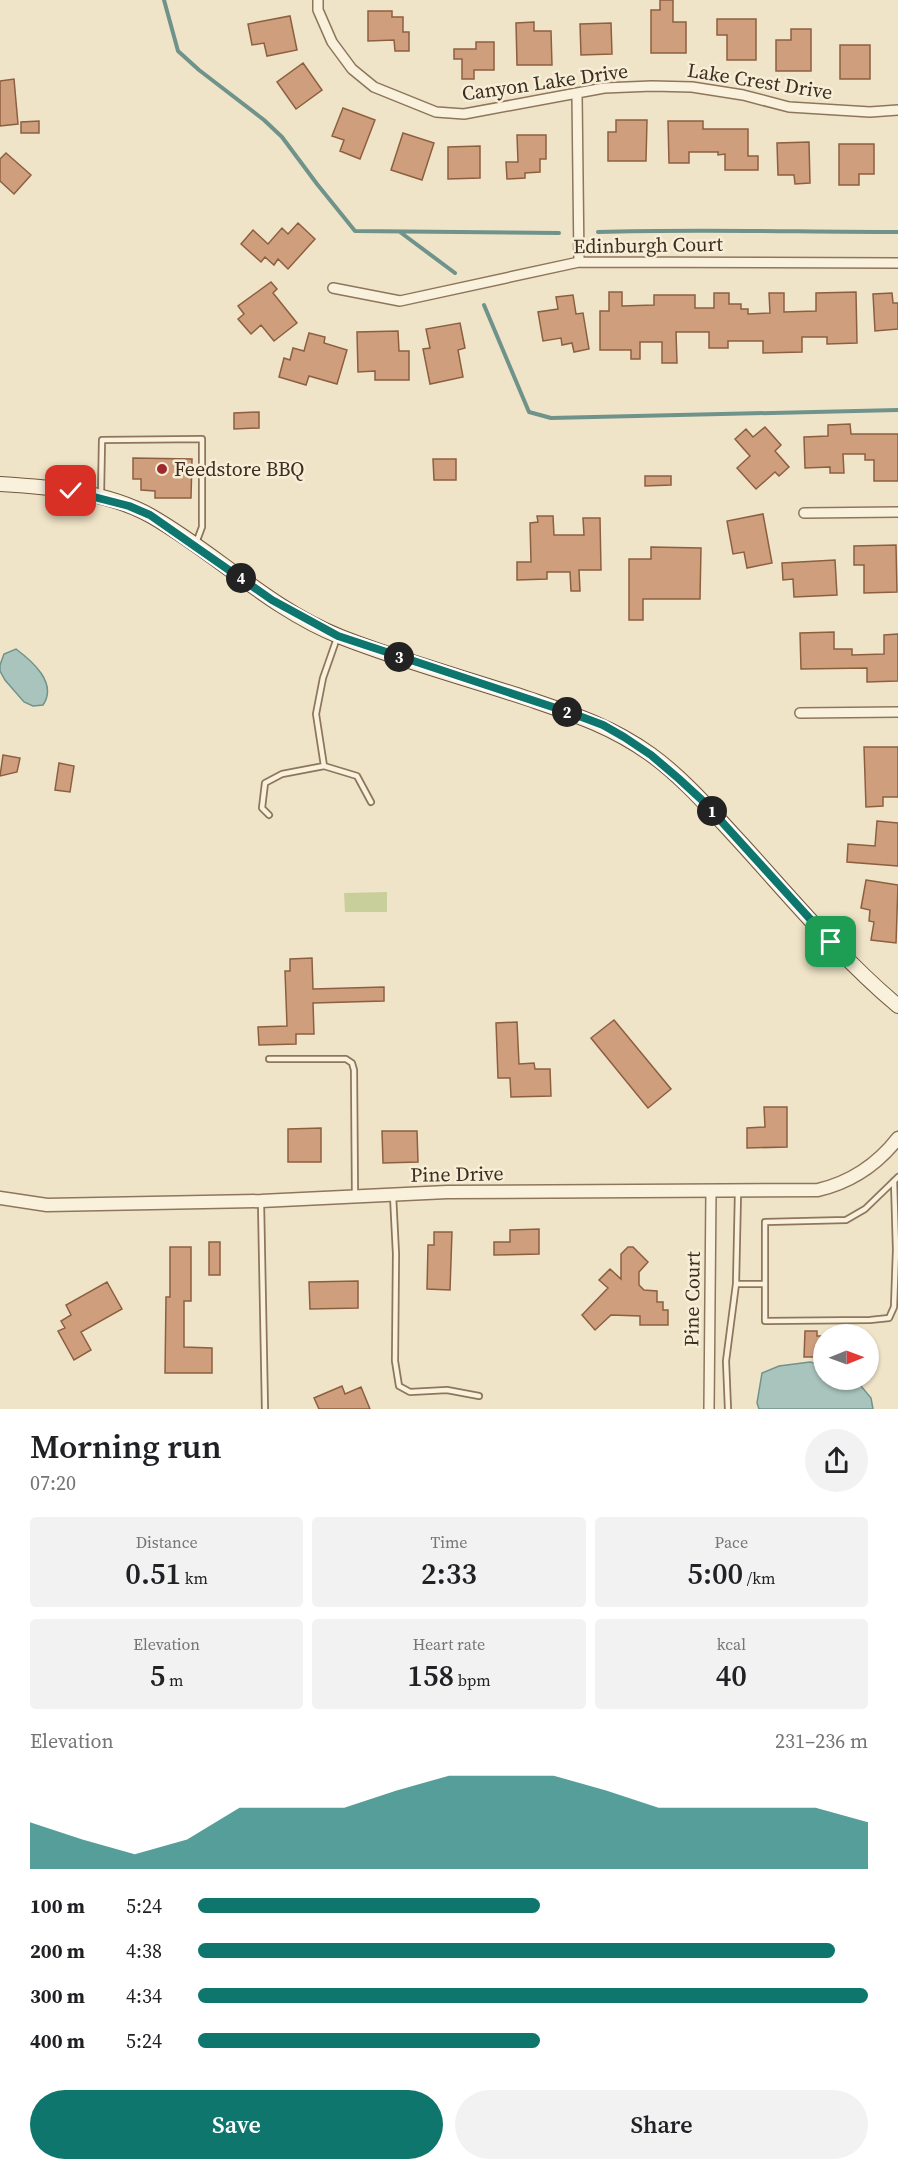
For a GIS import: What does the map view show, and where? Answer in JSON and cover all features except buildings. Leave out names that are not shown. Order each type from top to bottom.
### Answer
[{"type":"main road","points":[[0,484],[35,486],[101,497],[129,506],[150,515],[272,600],[338,636],[603,725],[651,755],[703,801],[831,942],[869,981],[898,1006]]},
{"type":"street","name":"Canyon Lake Drive","points":[[318,0],[318,10],[332,42],[352,69],[374,87],[436,112],[464,114],[604,88],[652,86]]},
{"type":"street","name":"Lake Crest Drive","points":[[652,86],[692,87],[743,95],[789,107],[848,111],[898,110]]},
{"type":"street","points":[[577,93],[579,262]]},
{"type":"street","name":"Edinburgh Court","points":[[333,288],[400,300],[579,262],[898,263]]},
{"type":"street","points":[[804,513],[898,512]]},
{"type":"street","points":[[800,713],[898,712]]},
{"type":"street","name":"Pine Drive","points":[[0,1198],[47,1205],[261,1201],[447,1192],[818,1190],[857,1177],[873,1165],[898,1138]]},
{"type":"street","name":"Pine Court","points":[[709,1409],[711,1190]]},
{"type":"lane","points":[[101,497],[102,440],[202,438],[202,527],[195,546]]},
{"type":"lane","points":[[324,766],[316,714],[322,678],[338,636]]},
{"type":"lane","points":[[269,815],[262,808],[265,783],[282,774],[324,766],[357,776],[370,802]]},
{"type":"lane","points":[[269,1059],[346,1059],[352,1063],[355,1196]]},
{"type":"lane","points":[[896,1179],[894,1307],[889,1317],[870,1320],[765,1321],[765,1222],[846,1220],[865,1209],[896,1179]]},
{"type":"lane","points":[[728,1409],[726,1361],[736,1284],[738,1190]]},
{"type":"lane","points":[[393,1195],[396,1254],[395,1361],[399,1386],[410,1392],[447,1390],[479,1396]]},
{"type":"lane","points":[[261,1201],[265,1409]]},
{"type":"lane","points":[[736,1284],[765,1284]]},
{"type":"green space","points":[[387,892],[387,912],[345,912],[344,893]]},
{"type":"water","points":[[16,649],[36,666],[45,681],[47,697],[43,705],[33,706],[24,702],[0,671],[4,654]]},
{"type":"water","points":[[813,1363],[813,1390],[864,1390],[871,1398],[873,1409],[759,1409],[757,1403],[762,1373],[779,1366]]},
{"type":"waterway","points":[[164,0],[178,51],[282,137],[355,231],[559,233]]},
{"type":"waterway","points":[[400,232],[455,273]]},
{"type":"waterway","points":[[598,232],[898,232]]},
{"type":"waterway","points":[[484,305],[529,412],[551,418],[898,410]]},
{"type":"place","name":"Feedstore BBQ","points":[[162,469]]},
{"type":"route","points":[[71,491],[101,497],[150,515],[272,600],[338,636],[571,713],[603,725],[624,737],[651,755],[703,801],[831,942]]}]
